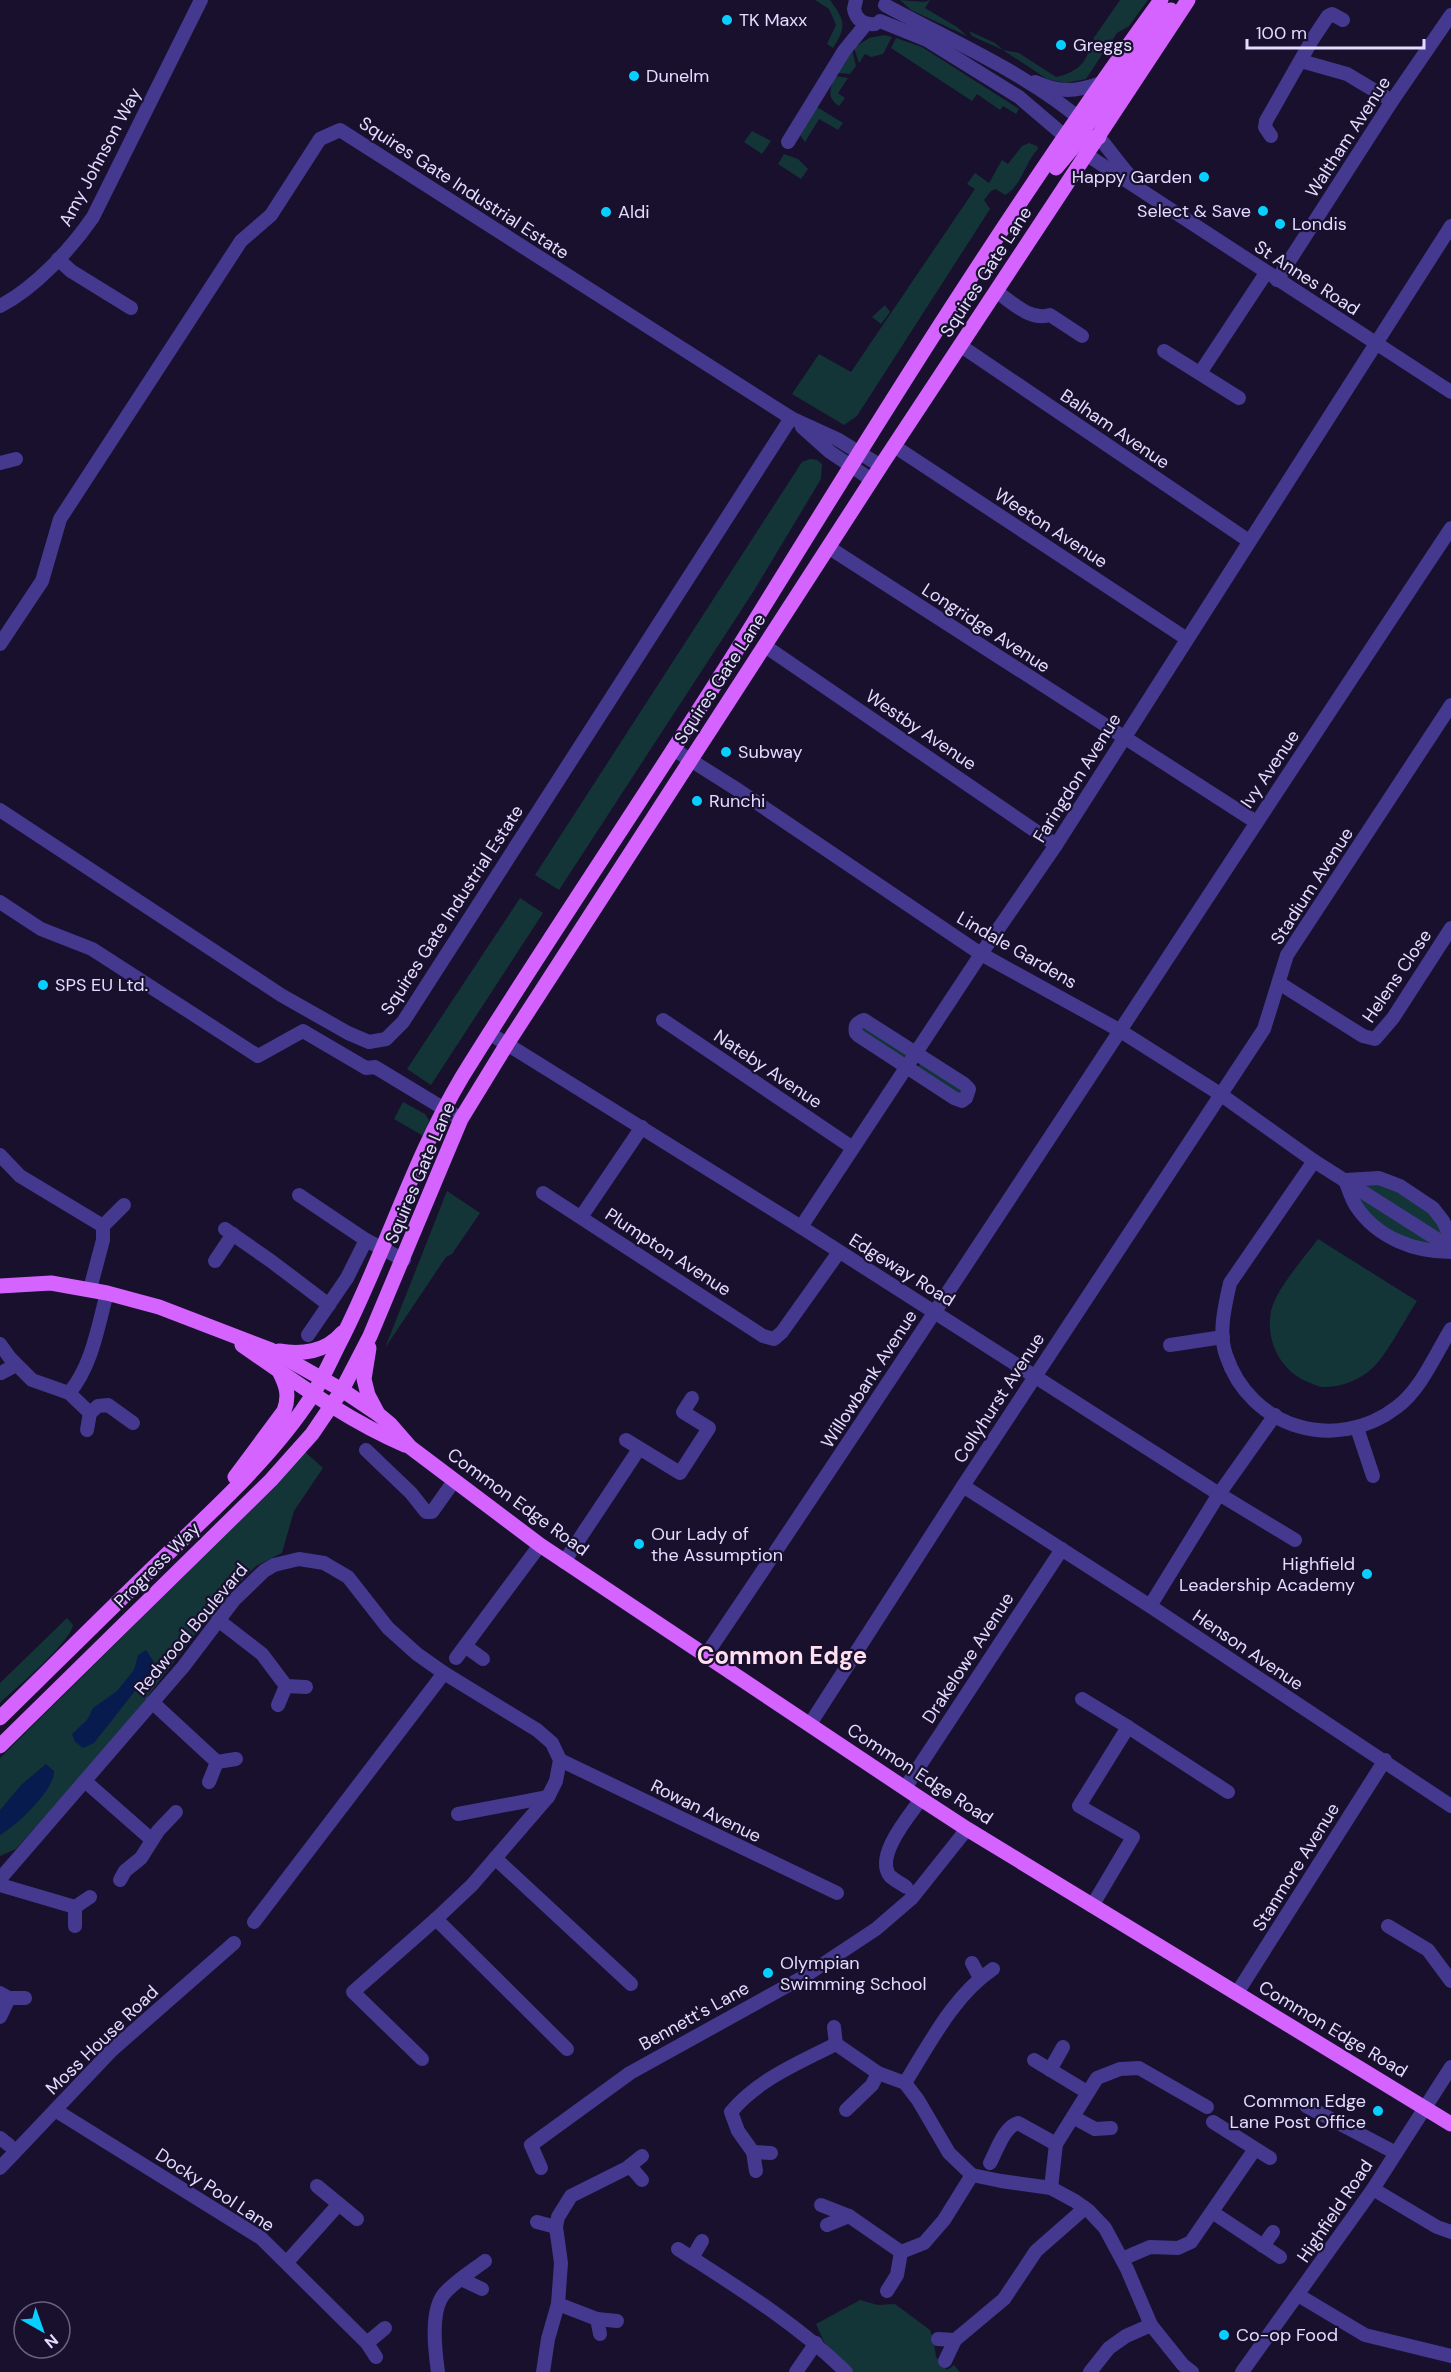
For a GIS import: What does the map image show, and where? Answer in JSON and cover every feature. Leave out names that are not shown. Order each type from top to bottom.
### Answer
[{"type":"main road","points":[[1082,122],[1101,83],[1161,0]]},
{"type":"main road","points":[[1070,140],[1178,0]]},
{"type":"main road","name":"Squires Gate Lane","points":[[333,1405],[370,1336],[404,1260],[461,1119],[828,547],[1188,0]]},
{"type":"main road","points":[[1070,140],[1099,137]]},
{"type":"main road","name":"Squires Gate Lane","points":[[322,1379],[384,1249],[443,1108],[927,347],[984,279],[1064,157],[1070,140]]},
{"type":"main road","name":"Common Edge Road","points":[[0,1286],[51,1283],[90,1289],[159,1307],[271,1350],[342,1390],[390,1424],[410,1447],[564,1562],[921,1799],[1092,1906],[1451,2124]]},
{"type":"main road","points":[[271,1350],[297,1354],[328,1345],[339,1336],[352,1319]]},
{"type":"main road","name":"Common Edge Road","points":[[221,1330],[313,1394],[382,1435],[410,1447]]},
{"type":"main road","points":[[370,1336],[364,1379],[368,1395],[378,1414]]},
{"type":"main road","points":[[228,1494],[238,1470],[284,1411],[287,1403],[287,1386],[279,1371]]},
{"type":"main road","name":"Progress Way","points":[[0,1718],[228,1494],[287,1431],[322,1379]]},
{"type":"main road","name":"Progress Way","points":[[0,1746],[271,1480],[291,1459],[333,1405]]},
{"type":"street","name":"Amy Johnson Way","points":[[0,306],[25,289],[58,259],[78,239],[93,217],[201,0]]},
{"type":"street","points":[[884,3],[1011,72],[1082,122],[1099,137]]},
{"type":"street","points":[[859,11],[885,14],[884,3]]},
{"type":"street","points":[[788,142],[844,51],[859,11]]},
{"type":"street","points":[[859,11],[927,40],[1041,113],[1070,140]]},
{"type":"street","points":[[1271,136],[1265,127],[1266,121],[1312,40],[1328,16],[1332,14],[1343,20]]},
{"type":"street","name":"Waltham Avenue","points":[[1200,373],[1271,277],[1451,15]]},
{"type":"street","points":[[1301,61],[1347,74],[1392,101]]},
{"type":"street","points":[[1011,72],[1064,92],[1101,83]]},
{"type":"street","name":"Squires Gate Industrial Estate","points":[[0,644],[42,581],[60,519],[241,241],[271,215],[320,139],[340,130],[791,418],[837,439],[881,466]]},
{"type":"street","name":"St Annes Road","points":[[1099,137],[1115,160],[1145,192]]},
{"type":"street","name":"St Annes Road","points":[[1070,140],[1087,155],[1271,277],[1451,392]]},
{"type":"street","name":"Faringdon Avenue","points":[[801,1227],[908,1068],[981,954],[1056,845],[1451,226]]},
{"type":"street","points":[[58,259],[71,271],[131,308]]},
{"type":"street","points":[[997,292],[1033,316],[1041,318],[1050,315],[1082,336]]},
{"type":"street","name":"Balham Avenue","points":[[961,346],[1249,542]]},
{"type":"street","points":[[1164,351],[1239,398]]},
{"type":"street","points":[[791,418],[830,452],[872,480]]},
{"type":"street","name":"Squires Gate Industrial Estate","points":[[0,810],[281,995],[348,1033],[369,1042],[386,1039],[403,1022],[791,418]]},
{"type":"street","name":"Weeton Avenue","points":[[894,446],[1187,639]]},
{"type":"street","points":[[0,463],[16,459]]},
{"type":"street","name":"Ivy Avenue","points":[[1119,1030],[1451,528]]},
{"type":"street","name":"Longridge Avenue","points":[[828,547],[1256,822]]},
{"type":"street","name":"Westby Avenue","points":[[765,646],[1056,845]]},
{"type":"street","name":"Stadium Avenue","points":[[1220,1094],[1264,1029],[1287,955],[1451,705]]},
{"type":"street","name":"Lindale Gardens","points":[[672,749],[981,954],[1119,1030],[1220,1094],[1314,1161],[1451,1250]]},
{"type":"street","points":[[0,902],[41,929],[92,949],[258,1056],[303,1031],[366,1068],[375,1067],[461,1119]]},
{"type":"street","name":"Helens Close","points":[[1278,983],[1363,1036],[1375,1039],[1393,1018],[1451,928]]},
{"type":"street","name":"Nateby Avenue","points":[[663,1020],[853,1148]]},
{"type":"street","points":[[864,1020],[964,1084],[969,1089],[966,1098],[962,1101],[958,1100],[908,1068],[859,1036],[856,1033],[856,1025],[859,1021],[864,1020]]},
{"type":"street","name":"Willowbank Avenue","points":[[706,1655],[868,1415],[1119,1030]]},
{"type":"street","name":"Edgeway Road","points":[[489,1033],[801,1227],[1219,1494],[1295,1540]]},
{"type":"street","name":"Collyhurst Avenue","points":[[810,1724],[1220,1094]]},
{"type":"street","points":[[581,1217],[642,1127]]},
{"type":"street","points":[[0,1155],[20,1176],[103,1226]]},
{"type":"street","points":[[1314,1161],[1230,1283],[1225,1306],[1223,1337],[1225,1355],[1242,1389],[1264,1409],[1298,1427],[1334,1432],[1357,1428],[1369,1424],[1403,1401],[1414,1389],[1451,1329]]},
{"type":"street","points":[[8,1184],[20,1176]]},
{"type":"street","points":[[1345,1180],[1379,1178],[1400,1186],[1433,1208],[1443,1221],[1451,1238]]},
{"type":"street","name":"Lindale Gardens","points":[[1345,1180],[1355,1205],[1382,1232],[1418,1249],[1451,1250]]},
{"type":"street","name":"Plumpton Avenue","points":[[543,1194],[763,1336],[774,1339],[783,1332],[839,1252]]},
{"type":"street","points":[[299,1195],[366,1240],[404,1260]]},
{"type":"street","points":[[90,1289],[103,1240],[103,1226],[124,1205]]},
{"type":"street","points":[[215,1262],[229,1232],[329,1305]]},
{"type":"street","name":"Squires Gate Lane","points":[[309,1335],[347,1278],[366,1240]]},
{"type":"street","points":[[69,1393],[85,1368],[107,1293]]},
{"type":"street","points":[[1,1336],[16,1365],[32,1380],[69,1393],[90,1413]]},
{"type":"street","points":[[1170,1345],[1223,1337]]},
{"type":"street","points":[[1,1373],[16,1365]]},
{"type":"street","points":[[692,1398],[684,1412],[722,1435]]},
{"type":"street","points":[[87,1430],[90,1413],[98,1406],[108,1405],[133,1423]]},
{"type":"street","points":[[1150,1606],[1219,1494],[1275,1414]]},
{"type":"street","points":[[626,1440],[680,1473],[709,1428]]},
{"type":"street","points":[[1357,1428],[1373,1476]]},
{"type":"street","points":[[564,1562],[639,1449]]},
{"type":"street","points":[[366,1450],[404,1486],[426,1512],[432,1512],[454,1481]]},
{"type":"street","name":"Henson Avenue","points":[[963,1486],[1150,1606],[1329,1726],[1385,1760],[1451,1806]]},
{"type":"street","points":[[483,1659],[460,1652],[540,1545]]},
{"type":"street","name":"Drakelowe Avenue","points":[[905,1788],[1062,1549]]},
{"type":"street","name":"Redwood Boulevard","points":[[0,1880],[86,1782],[183,1667],[218,1620],[256,1578],[274,1565],[298,1559],[324,1563],[348,1577],[398,1638],[444,1673],[537,1730],[552,1743],[560,1760]]},
{"type":"street","points":[[218,1620],[262,1654],[286,1686]]},
{"type":"street","points":[[254,1922],[444,1673]]},
{"type":"street","points":[[286,1686],[306,1687]]},
{"type":"street","points":[[278,1705],[286,1686]]},
{"type":"street","points":[[1082,1699],[1228,1792]]},
{"type":"street","points":[[152,1702],[217,1762]]},
{"type":"street","points":[[1092,1906],[1133,1837],[1079,1806],[1128,1727]]},
{"type":"street","points":[[217,1762],[236,1759]]},
{"type":"street","points":[[422,2059],[353,1992],[472,1885],[548,1797],[556,1781],[560,1760]]},
{"type":"street","name":"Rowan Avenue","points":[[560,1760],[837,1893]]},
{"type":"street","name":"Stanmore Avenue","points":[[1237,1993],[1385,1760]]},
{"type":"street","points":[[209,1782],[217,1762]]},
{"type":"street","points":[[86,1782],[152,1840]]},
{"type":"street","points":[[458,1814],[548,1797]]},
{"type":"street","points":[[906,1887],[891,1876],[886,1867],[887,1853],[894,1838],[921,1799]]},
{"type":"street","points":[[120,1880],[125,1871],[141,1857],[176,1812]]},
{"type":"street","name":"Bennett's Lane","points":[[541,2168],[531,2145],[630,2073],[805,1976],[876,1929],[912,1898],[967,1829]]},
{"type":"street","points":[[495,1858],[631,1984]]},
{"type":"street","points":[[0,1885],[75,1907]]},
{"type":"street","points":[[75,1907],[90,1897]]},
{"type":"street","points":[[75,1907],[75,1926]]},
{"type":"street","points":[[436,1919],[567,2049]]},
{"type":"street","points":[[1388,1926],[1428,1950],[1451,1981]]},
{"type":"street","name":"Moss House Road","points":[[0,2168],[116,2047],[234,1943]]},
{"type":"street","points":[[972,1964],[980,1978]]},
{"type":"street","points":[[905,2082],[970,1987],[993,1969]]},
{"type":"street","points":[[0,2017],[4,1996],[25,1998]]},
{"type":"street","points":[[834,2027],[836,2044],[878,2073],[905,2082],[949,2153],[972,2175],[1051,2188],[1085,2208],[1105,2228],[1122,2259],[1151,2325],[1183,2365],[1192,2372]]},
{"type":"street","points":[[756,2171],[753,2152],[738,2131],[731,2112],[738,2103],[772,2078],[836,2044]]},
{"type":"street","points":[[1050,2070],[1064,2047]]},
{"type":"street","points":[[1034,2060],[1087,2092]]},
{"type":"street","name":"Highfield Road","points":[[1242,2372],[1373,2189],[1451,2067]]},
{"type":"street","points":[[1051,2188],[1056,2144],[1097,2078],[1120,2069],[1139,2068],[1207,2107]]},
{"type":"street","points":[[846,2110],[867,2091],[878,2073]]},
{"type":"street","points":[[1306,2106],[1396,2153]]},
{"type":"street","name":"Docky Pool Lane","points":[[55,2110],[261,2238],[367,2343],[376,2357]]},
{"type":"street","points":[[1073,2117],[1095,2129],[1111,2128]]},
{"type":"street","points":[[1213,2122],[1270,2158]]},
{"type":"street","points":[[990,2163],[1012,2125],[1018,2123],[1056,2144]]},
{"type":"street","points":[[1122,2259],[1150,2247],[1178,2248],[1191,2242],[1255,2149]]},
{"type":"street","points":[[753,2152],[771,2153]]},
{"type":"street","points":[[543,2372],[548,2338],[558,2304],[561,2263],[556,2227],[558,2217],[571,2196],[630,2166],[642,2156]]},
{"type":"street","points":[[630,2166],[642,2180]]},
{"type":"street","points":[[901,2252],[924,2243],[929,2238],[944,2220],[972,2175]]},
{"type":"street","points":[[317,2186],[357,2219]]},
{"type":"street","points":[[1373,2189],[1437,2227],[1451,2232]]},
{"type":"street","points":[[287,2262],[339,2204]]},
{"type":"street","points":[[821,2205],[849,2216],[901,2252]]},
{"type":"street","points":[[945,2361],[955,2340],[1004,2299],[1036,2251],[1085,2208]]},
{"type":"street","points":[[1212,2212],[1280,2257]]},
{"type":"street","points":[[827,2225],[849,2216]]},
{"type":"street","points":[[537,2222],[556,2227]]},
{"type":"street","points":[[1263,2246],[1273,2232]]},
{"type":"street","points":[[692,2258],[702,2241]]},
{"type":"street","points":[[678,2249],[759,2301],[816,2343],[846,2372]]},
{"type":"street","points":[[886,2291],[897,2275],[901,2252]]},
{"type":"street","points":[[438,2372],[434,2342],[439,2301],[485,2261]]},
{"type":"street","points":[[461,2280],[482,2289]]},
{"type":"street","points":[[1298,2295],[1365,2335],[1451,2356]]},
{"type":"street","points":[[558,2304],[597,2319],[617,2321]]},
{"type":"street","points":[[597,2319],[600,2334]]},
{"type":"street","points":[[1096,2370],[1109,2348],[1126,2336],[1151,2325]]},
{"type":"street","points":[[367,2343],[386,2328]]},
{"type":"street","points":[[938,2339],[955,2340]]},
{"type":"street","points":[[796,2372],[816,2343]]},
{"type":"green space","points":[[815,0],[830,0],[839,13],[842,29],[833,48],[827,44],[836,25],[829,9]]},
{"type":"green space","points":[[900,0],[924,2],[930,0],[925,8],[957,27],[967,36],[911,10]]},
{"type":"green space","points":[[1120,0],[1148,0],[1129,26],[1117,33],[1107,48],[1093,39]]},
{"type":"green space","points":[[969,31],[995,43],[1003,50],[972,36]]},
{"type":"green space","points":[[884,35],[892,37],[883,54],[871,57],[865,54],[859,63],[854,48],[869,38]]},
{"type":"green space","points":[[896,38],[922,47],[1019,109],[1016,114],[1003,106],[1000,110],[977,94],[972,101],[891,48]]},
{"type":"green space","points":[[1090,42],[1105,50],[1086,79],[1066,83],[1047,79],[1003,50],[1019,53],[1056,77],[1080,66],[1087,56]]},
{"type":"green space","points":[[852,50],[856,66],[850,74],[837,73]]},
{"type":"green space","points":[[836,76],[848,78],[838,93],[845,98],[839,106],[831,96],[832,84]]},
{"type":"green space","points":[[817,107],[843,123],[838,130],[819,119],[805,142],[800,135]]},
{"type":"green space","points":[[752,131],[771,141],[762,154],[744,142]]},
{"type":"green space","points":[[1029,143],[1037,146],[1038,149],[1016,186],[1005,195],[996,189],[991,191],[984,200],[990,209],[857,416],[844,425],[792,394],[819,354],[851,372],[975,189],[967,184],[975,173],[989,183],[1002,160],[1008,164],[1022,146]]},
{"type":"green space","points":[[784,154],[798,159],[808,169],[801,179],[778,164]]},
{"type":"green space","points":[[885,305],[890,312],[881,324],[872,317]]},
{"type":"green space","points":[[810,459],[822,464],[821,479],[755,589],[559,890],[535,875],[802,462]]},
{"type":"green space","points":[[520,898],[543,913],[431,1085],[407,1069]]},
{"type":"green space","points":[[859,1021],[910,1049],[901,1063],[856,1025]]},
{"type":"green space","points":[[924,1058],[964,1084],[966,1098],[915,1072]]},
{"type":"green space","points":[[403,1102],[425,1114],[429,1120],[425,1137],[394,1119]]},
{"type":"green space","points":[[1379,1178],[1415,1194],[1451,1241],[1357,1180]]},
{"type":"green space","points":[[1349,1190],[1446,1252],[1393,1239]]},
{"type":"green space","points":[[447,1191],[480,1213],[452,1254],[446,1257],[385,1348]]},
{"type":"green space","points":[[1318,1239],[1417,1301],[1374,1367],[1353,1381],[1331,1387],[1317,1386],[1298,1377],[1290,1370],[1277,1354],[1270,1333],[1271,1311],[1278,1293]]},
{"type":"green space","points":[[304,1451],[323,1468],[294,1511],[282,1553],[256,1566],[217,1606],[121,1731],[16,1849],[0,1856],[0,1758],[182,1578]]},
{"type":"green space","points":[[67,1618],[73,1625],[63,1643],[0,1703],[0,1683]]},
{"type":"green space","points":[[860,2300],[878,2305],[895,2304],[930,2330],[936,2357],[947,2370],[954,2365],[960,2372],[853,2372],[824,2342],[816,2324]]},
{"type":"water","points":[[146,1650],[154,1662],[145,1683],[135,1691],[94,1743],[83,1748],[75,1742],[72,1734],[87,1720],[93,1708],[117,1691],[134,1670],[138,1655]]},
{"type":"water","points":[[46,1764],[54,1771],[48,1788],[24,1816],[0,1835],[0,1810],[21,1785]]},
{"type":"place","name":"TK Maxx","points":[[727,20]]},
{"type":"place","name":"Greggs","points":[[1061,45]]},
{"type":"place","name":"Dunelm","points":[[634,76]]},
{"type":"place","name":"Happy Garden","points":[[1204,177]]},
{"type":"place","name":"Select & Save","points":[[1263,211]]},
{"type":"place","name":"Aldi","points":[[606,212]]},
{"type":"place","name":"Londis","points":[[1280,224]]},
{"type":"place","name":"Subway","points":[[726,752]]},
{"type":"place","name":"Runchi","points":[[697,801]]},
{"type":"place","name":"SPS EU Ltd.","points":[[43,985]]},
{"type":"place","name":"Our Lady of the Assumption","points":[[639,1544]]},
{"type":"place","name":"Highfield Leadership Academy","points":[[1367,1574]]},
{"type":"place","name":"Olympian Swimming School","points":[[768,1973]]},
{"type":"place","name":"Common Edge Lane Post Office","points":[[1378,2111]]},
{"type":"place","name":"Co-op Food","points":[[1224,2335]]},
{"type":"district","name":"Common Edge","points":[[782,1655]]}]
